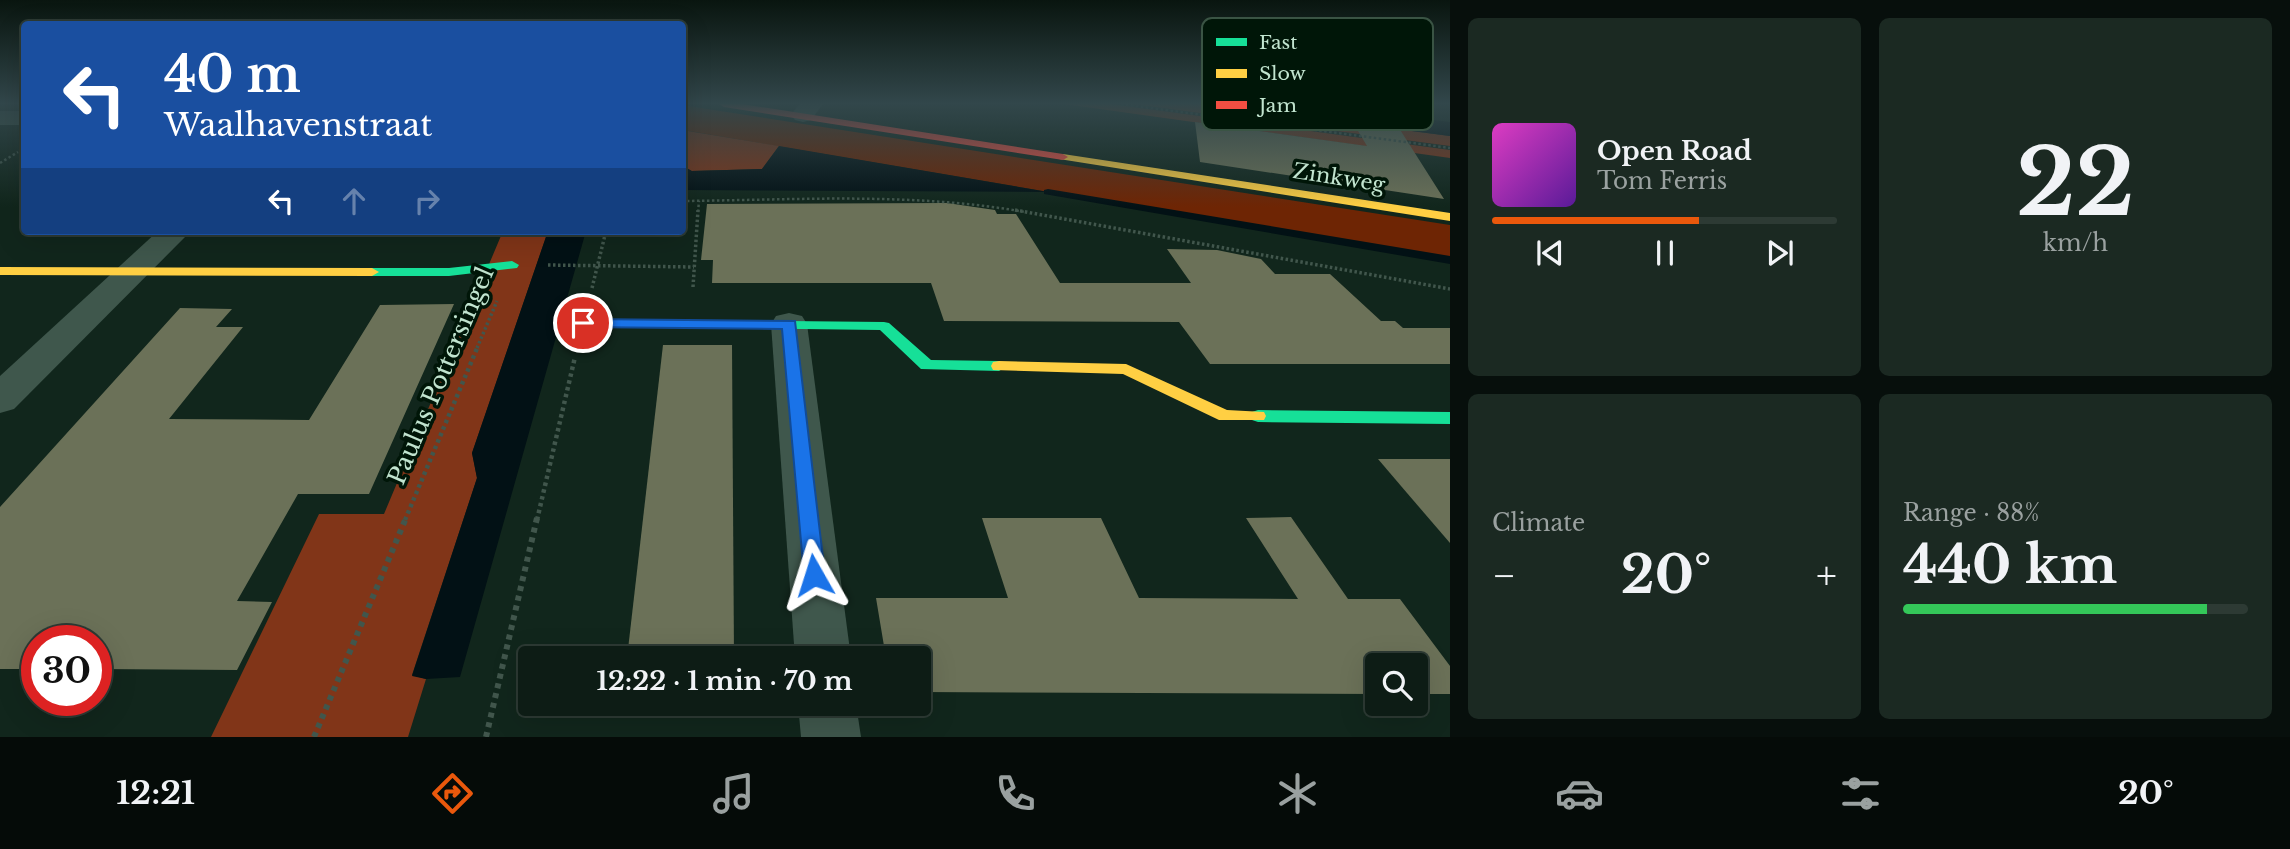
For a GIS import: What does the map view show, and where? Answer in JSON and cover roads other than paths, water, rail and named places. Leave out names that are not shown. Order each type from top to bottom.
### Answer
[{"type":"street","name":"Zinkweg","points":[[978,138],[1450,217]]},
{"type":"street","points":[[0,399],[172,235]]},
{"type":"street","name":"Paulus Pottersingel","points":[[0,271],[449,272],[512,265]]},
{"type":"street","points":[[583,323],[884,326],[927,365],[1126,369],[1225,416],[1450,418]]},
{"type":"street","points":[[789,324],[822,646]]},
{"type":"street","points":[[828,716],[831,737]]},
{"type":"waterway","points":[[1048,192],[1450,260]]}]
